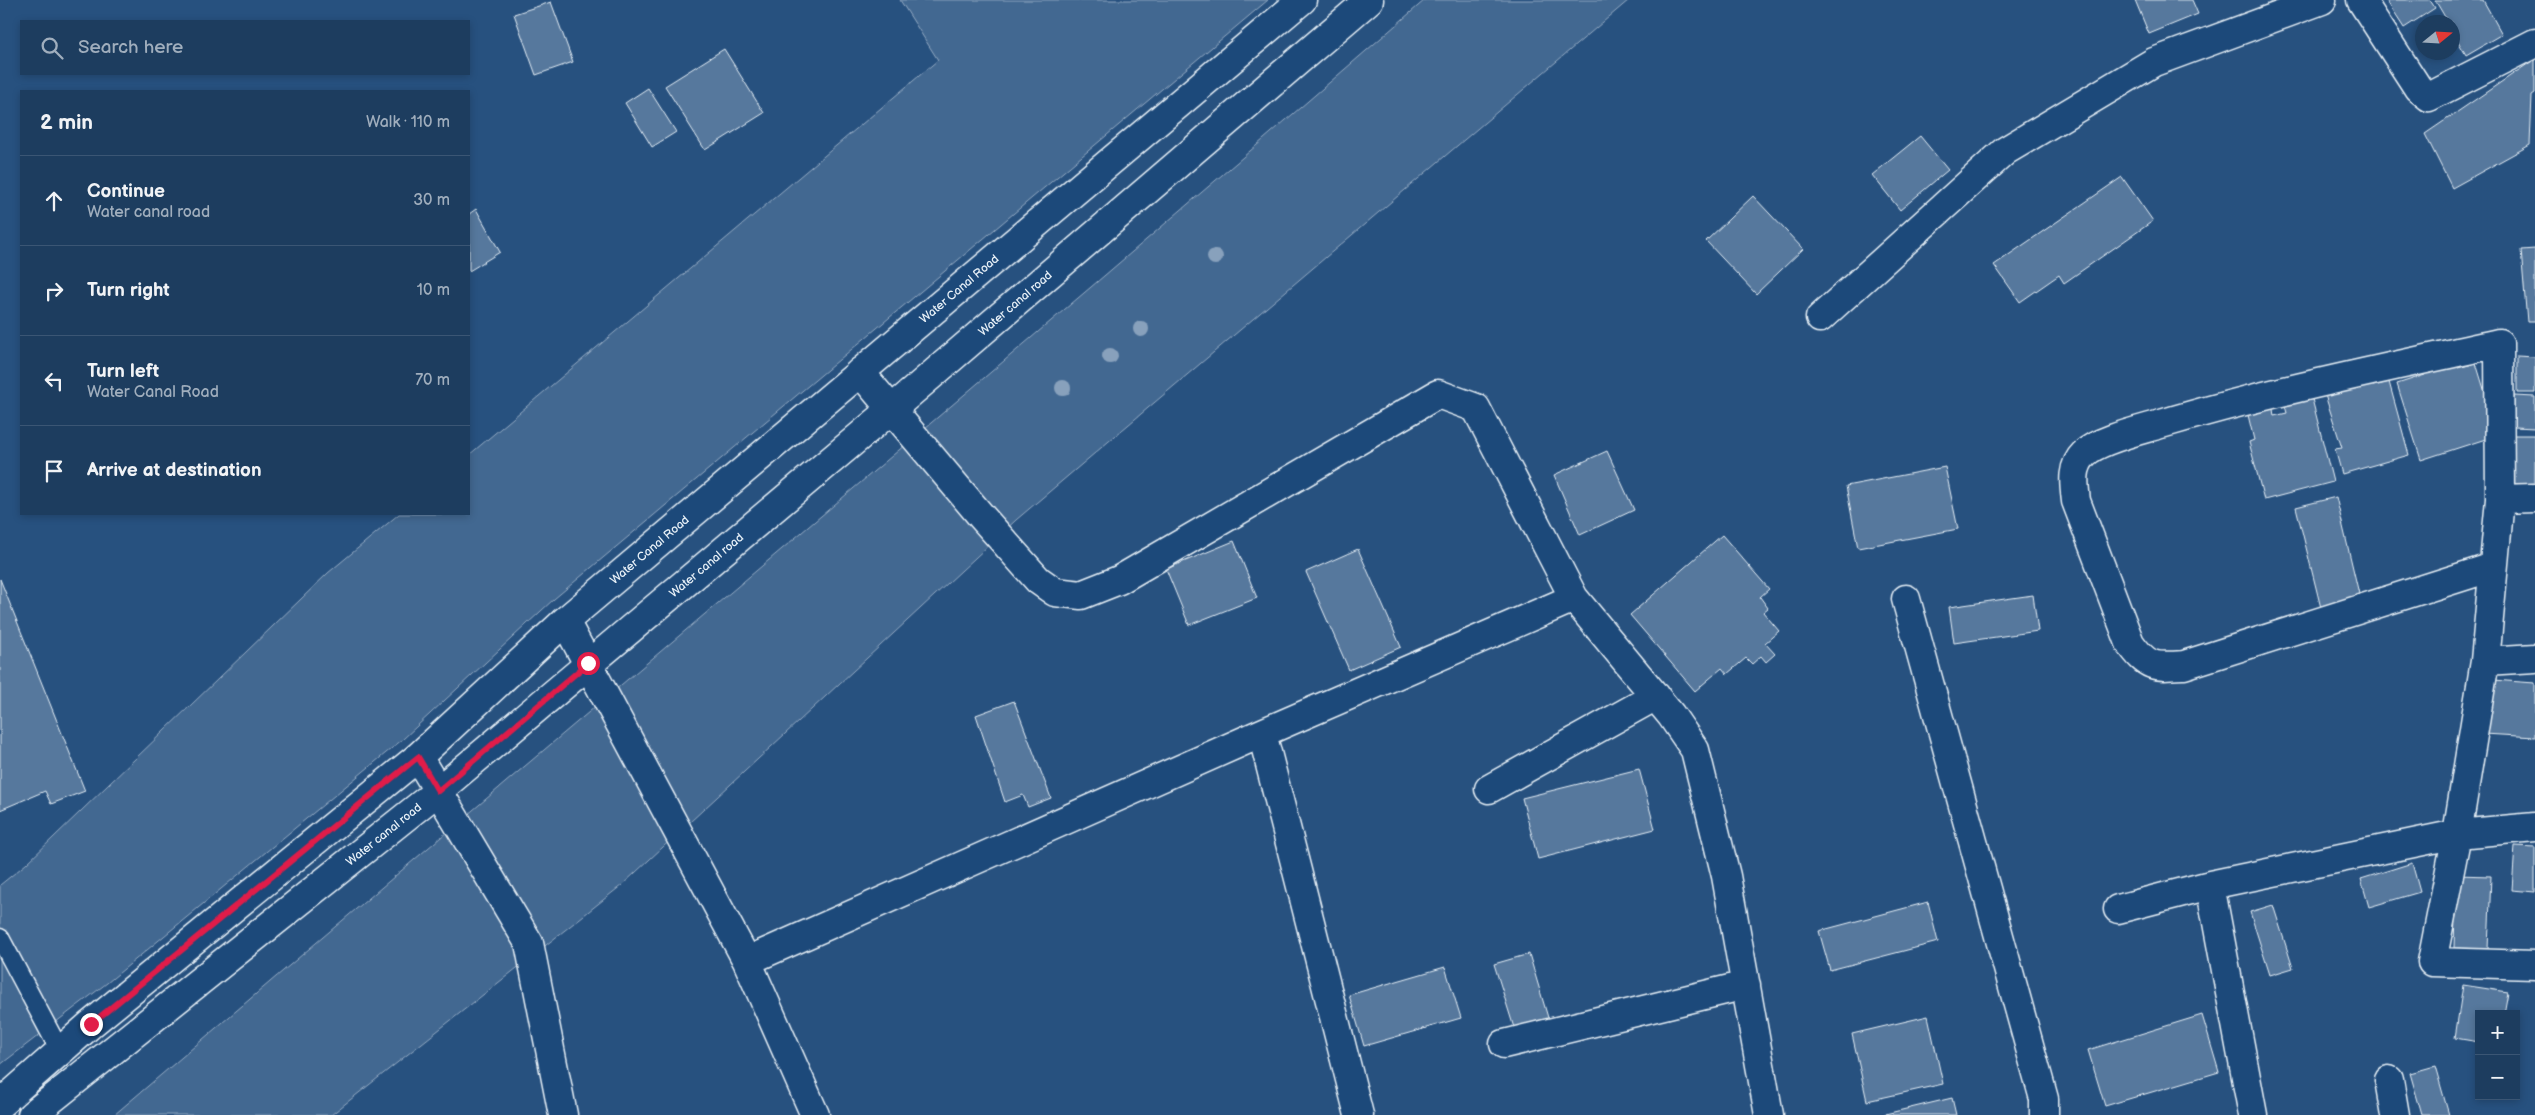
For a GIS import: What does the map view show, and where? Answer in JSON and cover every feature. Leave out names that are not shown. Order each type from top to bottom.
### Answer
[{"type":"street","name":"Water Canal Road","points":[[0,1104],[60,1051],[418,757],[565,621],[1302,0]]},
{"type":"street","name":"Water canal road","points":[[41,1112],[438,791],[892,409],[1368,0]]},
{"type":"street","points":[[1820,318],[2005,151],[2154,62],[2322,0]]},
{"type":"street","points":[[2361,0],[2418,88],[2429,97],[2535,43]]},
{"type":"street","points":[[2493,567],[2184,665],[2160,667],[2143,661],[2130,643],[2076,501],[2074,478],[2078,462],[2085,453],[2116,438],[2230,404],[2499,344],[2500,499],[2485,661],[2432,962],[2535,965]]},
{"type":"street","points":[[860,372],[982,518],[1038,580],[1055,592],[1081,595],[1119,580],[1438,394],[1476,408],[1574,598],[1656,696],[1695,750],[1726,876],[1769,1115]]},
{"type":"street","points":[[2500,499],[2535,498]]},
{"type":"street","points":[[747,961],[1262,732],[1574,598]]},
{"type":"street","points":[[1906,599],[2044,1099],[2044,1115]]},
{"type":"street","points":[[565,621],[747,961],[815,1115]]},
{"type":"street","points":[[2485,661],[2535,658]]},
{"type":"street","points":[[1488,790],[1656,696]]},
{"type":"street","points":[[1262,732],[1359,1115]]},
{"type":"street","points":[[418,757],[529,943],[563,1115]]},
{"type":"street","points":[[2118,909],[2210,885],[2456,834],[2535,827]]},
{"type":"street","points":[[2210,885],[2253,1115]]},
{"type":"street","points":[[1504,1044],[1746,985]]},
{"type":"street","points":[[2389,1080],[2395,1115]]},
{"type":"lane","points":[[0,938],[60,1051]]},
{"type":"shaded area","points":[[900,0],[1268,0],[554,599],[403,739],[107,983],[0,1065],[0,885],[26,864],[328,573],[398,515],[470,515],[470,454],[938,60]]},
{"type":"shaded area","points":[[1425,0],[1629,0],[1016,520],[622,885],[331,1115],[114,1115],[935,420]]},
{"type":"building","points":[[2135,0],[2192,0],[2198,14],[2149,34]]},
{"type":"building","points":[[2386,0],[2430,0],[2435,8],[2424,15],[2415,15],[2415,21],[2404,28]]},
{"type":"building","points":[[2435,0],[2483,0],[2502,34],[2466,55],[2460,45],[2460,15],[2444,15]]},
{"type":"building","points":[[551,2],[573,62],[536,75],[514,14]]},
{"type":"building","points":[[724,49],[764,113],[705,150],[665,86]]},
{"type":"building","points":[[2535,59],[2535,93],[2532,95],[2530,145],[2452,188],[2425,134]]},
{"type":"building","points":[[648,88],[676,132],[652,147],[625,103]]},
{"type":"building","points":[[1920,136],[1948,170],[1900,210],[1872,175]]},
{"type":"building","points":[[2122,177],[2153,221],[2064,283],[2059,275],[2020,302],[1994,265]]},
{"type":"building","points":[[1753,196],[1803,249],[1756,294],[1706,241]]},
{"type":"building","points":[[476,209],[500,252],[470,270],[470,213]]},
{"type":"building","points":[[2535,249],[2535,322],[2527,322],[2521,250]]},
{"type":"building","points":[[2517,356],[2535,357],[2535,393],[2517,393]]},
{"type":"building","points":[[2456,359],[2458,368],[2476,363],[2498,435],[2421,460],[2397,384],[2425,375],[2423,370]]},
{"type":"building","points":[[2372,381],[2373,386],[2389,382],[2409,455],[2342,474],[2335,449],[2342,448],[2325,395]]},
{"type":"building","points":[[2514,396],[2535,397],[2535,428],[2514,427]]},
{"type":"building","points":[[2312,399],[2333,482],[2264,500],[2249,442],[2254,440],[2248,415],[2273,409],[2274,416],[2287,413],[2285,406]]},
{"type":"building","points":[[2511,435],[2535,435],[2535,490],[2510,490]]},
{"type":"building","points":[[1607,451],[1634,510],[1580,535],[1554,475]]},
{"type":"building","points":[[1945,467],[1958,529],[1858,548],[1846,486]]},
{"type":"building","points":[[2336,497],[2360,598],[2321,608],[2296,507]]},
{"type":"building","points":[[1722,535],[1769,589],[1760,597],[1768,608],[1763,612],[1779,631],[1765,643],[1775,654],[1766,662],[1761,656],[1752,664],[1746,658],[1727,674],[1722,668],[1695,691],[1630,615]]},
{"type":"building","points":[[1234,541],[1257,598],[1189,625],[1166,569]]},
{"type":"building","points":[[1358,549],[1401,647],[1349,670],[1306,572]]},
{"type":"building","points":[[0,579],[85,791],[51,804],[45,791],[0,810]]},
{"type":"building","points":[[2033,595],[2038,631],[1954,643],[1949,607]]},
{"type":"building","points":[[2493,680],[2535,683],[2535,737],[2484,734]]},
{"type":"building","points":[[1014,701],[1051,798],[1028,807],[1023,795],[1005,802],[976,715]]},
{"type":"building","points":[[1639,769],[1655,829],[1538,859],[1522,798]]},
{"type":"building","points":[[2515,846],[2535,847],[2535,892],[2512,890]]},
{"type":"building","points":[[2412,863],[2420,892],[2369,907],[2361,879]]},
{"type":"building","points":[[2456,875],[2491,876],[2488,949],[2454,948]]},
{"type":"building","points":[[1928,902],[1938,942],[1830,970],[1819,931]]},
{"type":"building","points":[[2273,905],[2293,968],[2270,975],[2250,912]]},
{"type":"building","points":[[1529,954],[1549,1021],[1515,1031],[1494,964]]},
{"type":"building","points":[[1445,967],[1461,1018],[1364,1046],[1349,995]]},
{"type":"building","points":[[2463,985],[2508,992],[2505,1010],[2475,1010],[2475,1041],[2455,1038]]},
{"type":"building","points":[[2202,1015],[2219,1072],[2105,1106],[2088,1050]]},
{"type":"building","points":[[1928,1016],[1943,1084],[1867,1101],[1852,1034]]},
{"type":"building","points":[[2435,1066],[2449,1115],[2422,1115],[2410,1073]]},
{"type":"building","points":[[1952,1098],[1956,1115],[1881,1115]]},
{"type":"route","points":[[91,1024],[418,757],[438,791],[588,663]]}]
